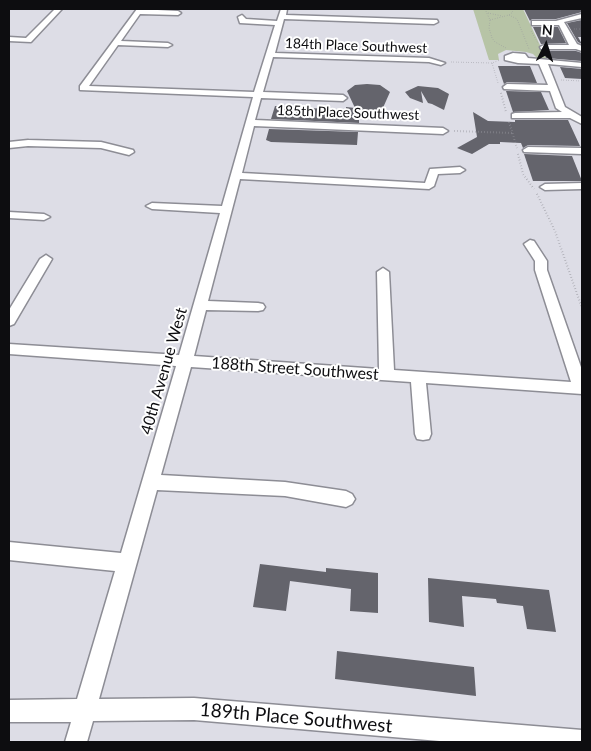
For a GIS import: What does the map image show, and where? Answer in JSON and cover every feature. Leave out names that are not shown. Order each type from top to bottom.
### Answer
[{"type":"street","points":[[9,39],[28,40],[59,9]]},
{"type":"street","points":[[178,13],[139,10],[83,88],[343,98]]},
{"type":"street","points":[[569,11],[581,16]]},
{"type":"street","points":[[242,17],[243,21],[282,16],[434,22]]},
{"type":"street","name":"40th Avenue West","points":[[76,742],[185,361],[225,210],[282,16]]},
{"type":"street","points":[[533,25],[560,23],[559,21],[581,16]]},
{"type":"street","points":[[560,23],[565,28],[574,46],[580,48]]},
{"type":"street","points":[[116,43],[168,45]]},
{"type":"street","points":[[544,48],[580,48]]},
{"type":"street","name":"184th Place Southwest","points":[[270,55],[429,60],[441,63]]},
{"type":"street","points":[[517,58],[543,63],[582,64]]},
{"type":"street","points":[[543,63],[561,108],[582,121]]},
{"type":"street","points":[[167,91],[174,81]]},
{"type":"street","points":[[507,88],[553,88]]},
{"type":"street","points":[[515,116],[570,115]]},
{"type":"street","name":"185th Place Southwest","points":[[252,122],[442,130]]},
{"type":"street","points":[[9,145],[28,143],[101,145],[129,152]]},
{"type":"street","points":[[528,150],[582,151]]},
{"type":"street","points":[[236,176],[429,186],[434,171],[460,170]]},
{"type":"street","points":[[546,187],[582,186]]},
{"type":"street","points":[[152,206],[225,210]]},
{"type":"street","points":[[9,215],[44,217]]},
{"type":"street","points":[[530,244],[541,260],[541,270],[581,388]]},
{"type":"street","points":[[9,321],[14,303],[46,259]]},
{"type":"street","points":[[383,272],[388,375]]},
{"type":"street","points":[[200,305],[258,306]]},
{"type":"street","name":"188th Street Southwest","points":[[9,349],[581,388]]},
{"type":"street","points":[[418,377],[423,434]]},
{"type":"street","points":[[151,482],[286,489],[346,499]]},
{"type":"street","points":[[9,551],[128,563]]},
{"type":"street","name":"189th Place Southwest","points":[[9,711],[85,712],[194,709],[582,742]]},
{"type":"path","points":[[485,9],[490,20],[489,28],[492,38],[495,42],[510,50],[517,58]]},
{"type":"path","points":[[509,15],[513,12],[510,9]]},
{"type":"path","points":[[487,13],[503,16]]},
{"type":"path","points":[[441,63],[492,63],[500,59],[517,58],[530,52],[517,19],[509,15],[490,20]]},
{"type":"path","points":[[533,25],[534,38],[544,48]]},
{"type":"path","points":[[534,38],[540,38]]},
{"type":"path","points":[[442,130],[512,133]]},
{"type":"green space","points":[[473,9],[523,9],[547,60],[539,60],[533,54],[526,52],[506,50],[498,54],[499,60],[489,60]]},
{"type":"building","points":[[524,9],[580,9],[582,12],[556,19],[532,19],[530,21]]},
{"type":"building","points":[[582,20],[582,37],[578,37],[582,44],[578,42],[567,23]]},
{"type":"building","points":[[533,27],[558,27],[566,43],[541,44]]},
{"type":"building","points":[[543,51],[576,51],[582,53],[582,61],[546,58]]},
{"type":"building","points":[[498,66],[530,66],[537,83],[507,82],[504,84]]},
{"type":"building","points":[[560,67],[582,69],[582,79],[565,78]]},
{"type":"building","points":[[355,85],[380,85],[390,92],[378,119],[359,117],[359,123],[271,119],[275,106],[346,110],[346,107],[355,108],[347,91]]},
{"type":"building","points":[[418,86],[438,88],[449,94],[444,110],[428,103],[421,91],[423,103],[410,98],[405,92]]},
{"type":"building","points":[[506,91],[541,92],[549,110],[513,112]]},
{"type":"building","points":[[473,112],[488,121],[568,120],[580,146],[528,145],[523,148],[521,143],[500,142],[500,144],[489,144],[472,154],[457,148],[477,137]]},
{"type":"building","points":[[269,129],[358,132],[357,145],[271,142],[266,140]]},
{"type":"building","points":[[524,154],[572,156],[582,181],[533,181]]},
{"type":"building","points":[[260,564],[326,572],[326,568],[378,573],[378,613],[350,611],[351,589],[290,581],[286,611],[253,607]]},
{"type":"building","points":[[428,578],[549,590],[556,632],[527,629],[523,606],[497,603],[496,599],[462,596],[464,627],[429,622]]},
{"type":"building","points":[[337,651],[474,667],[476,696],[335,679]]}]
